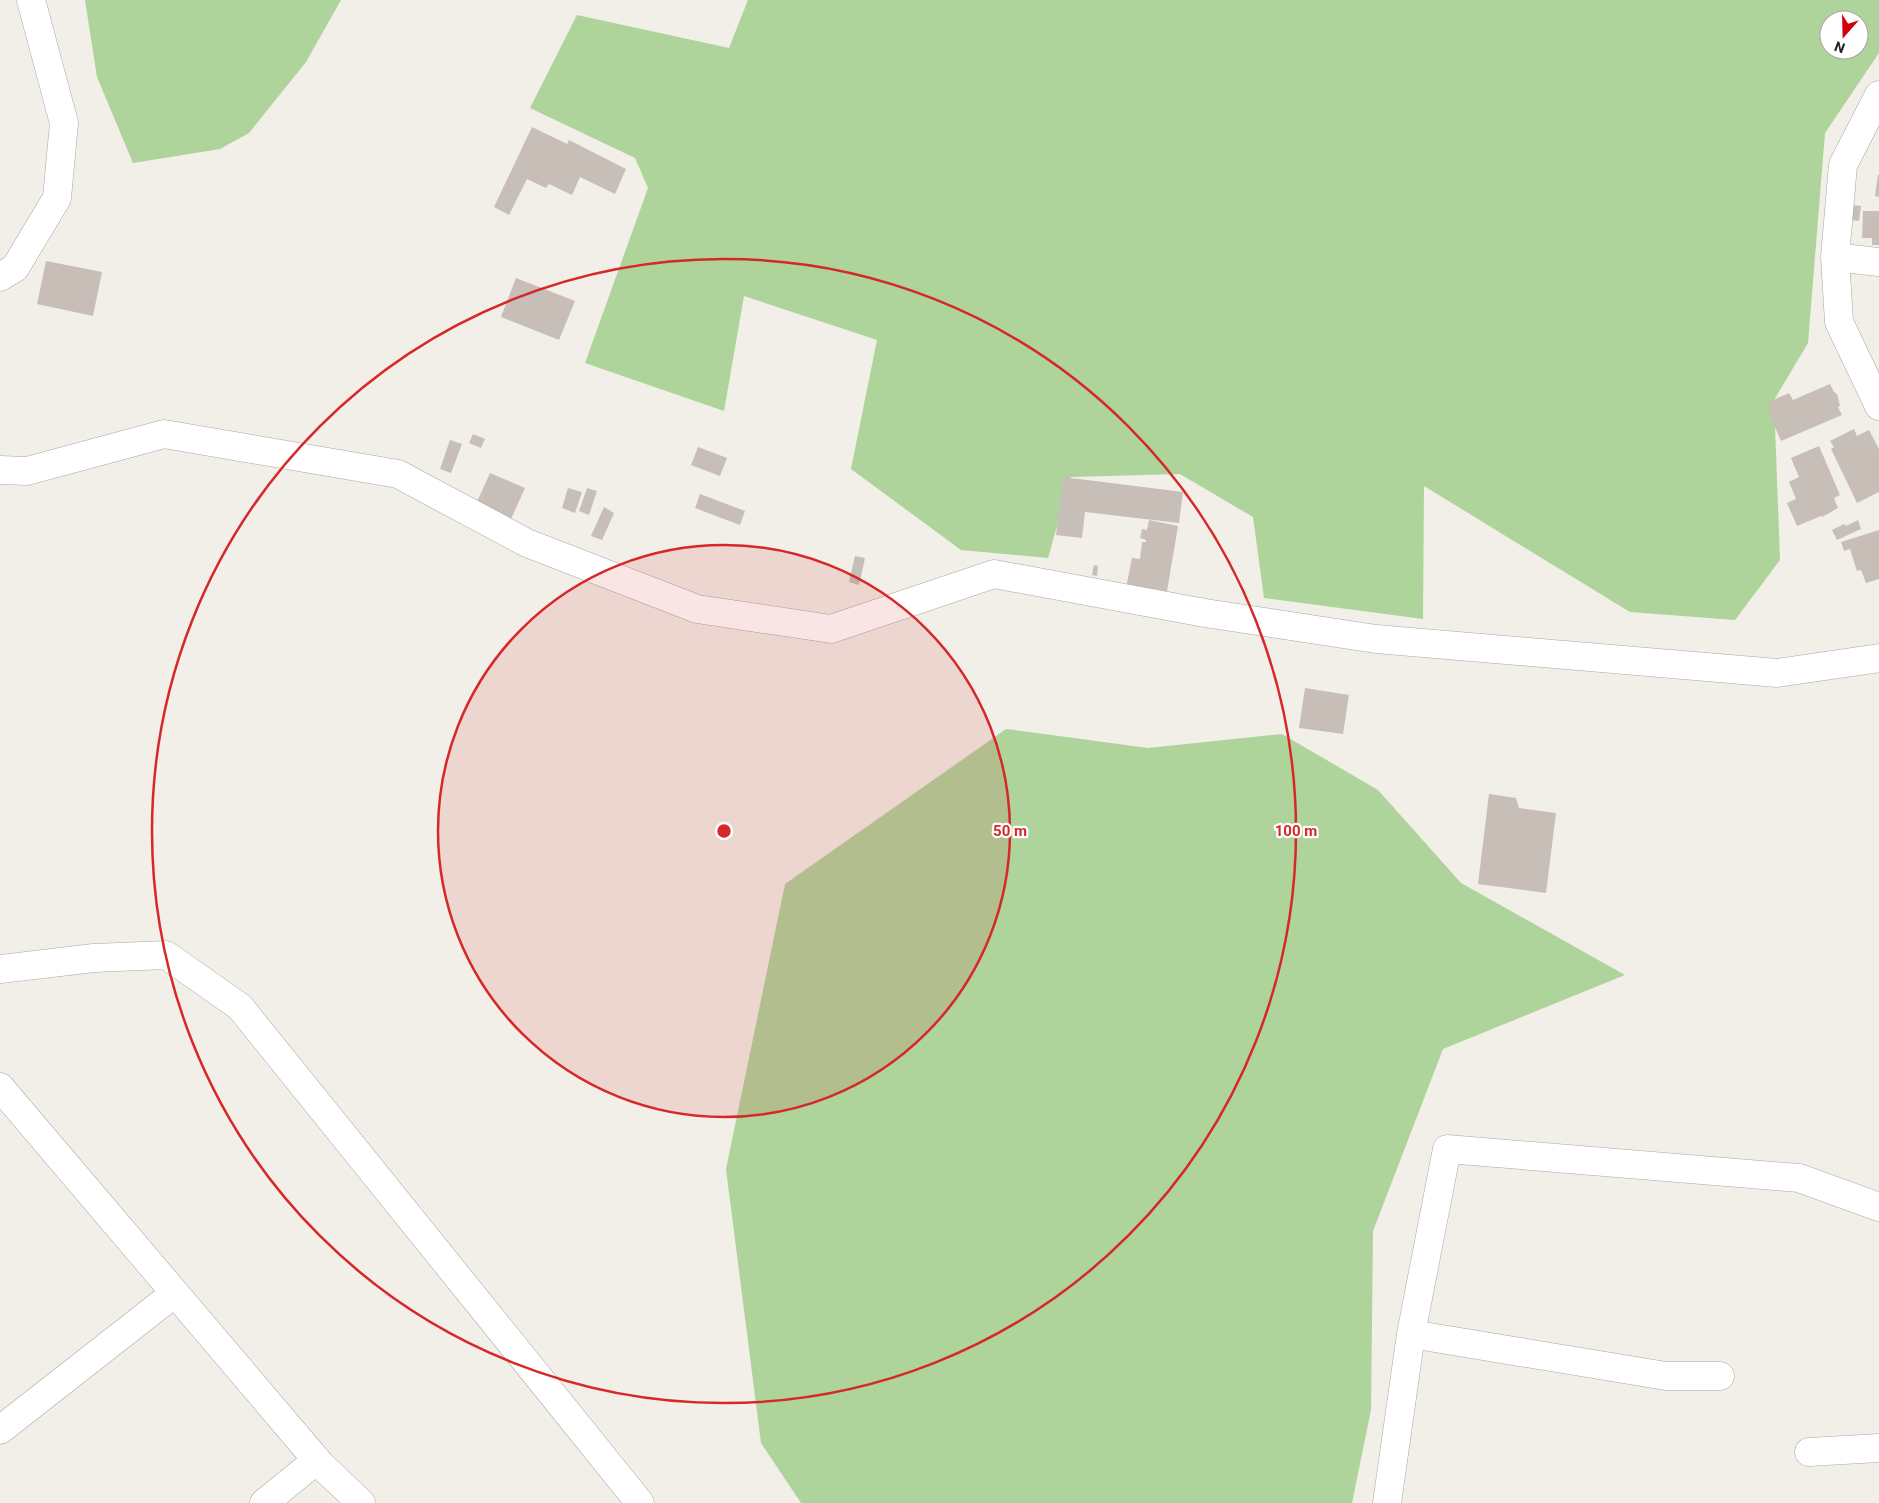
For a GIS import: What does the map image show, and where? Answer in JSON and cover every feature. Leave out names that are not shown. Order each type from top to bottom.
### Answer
[{"type":"street","points":[[0,278],[15,268],[57,198],[64,124],[31,0]]},
{"type":"street","points":[[1879,95],[1843,165],[1835,258],[1839,322],[1879,406]]},
{"type":"street","points":[[1835,258],[1879,262]]},
{"type":"street","points":[[0,470],[27,471],[164,434],[398,474],[527,543],[697,609],[832,629],[994,574],[1205,613],[1376,639],[1776,673],[1879,658]]},
{"type":"street","points":[[0,969],[94,958],[166,955],[240,1007],[640,1503]]},
{"type":"street","points":[[0,1087],[317,1460],[361,1503]]},
{"type":"street","points":[[1387,1503],[1411,1334],[1447,1149],[1799,1178],[1879,1207]]},
{"type":"street","points":[[1,1427],[175,1293]]},
{"type":"street","points":[[1411,1334],[1666,1376],[1720,1376]]},
{"type":"street","points":[[1809,1452],[1879,1448],[1879,1457]]},
{"type":"street","points":[[264,1503],[317,1460]]},
{"type":"green space","points":[[85,0],[341,0],[306,62],[249,133],[220,149],[133,163],[97,77]]},
{"type":"green space","points":[[748,0],[1879,0],[1879,53],[1825,133],[1808,343],[1774,400],[1780,560],[1735,620],[1630,612],[1424,486],[1423,619],[1264,598],[1253,517],[1180,474],[1071,477],[1048,558],[961,550],[851,469],[877,340],[744,296],[724,411],[585,363],[648,188],[635,158],[530,108],[577,15],[729,48]]},
{"type":"green space","points":[[1006,729],[1148,748],[1282,734],[1378,790],[1461,883],[1625,975],[1443,1049],[1373,1231],[1371,1410],[1352,1503],[801,1503],[761,1443],[726,1169],[785,884]]},
{"type":"building","points":[[532,127],[567,144],[569,140],[626,169],[615,194],[580,177],[572,195],[549,184],[546,188],[527,179],[509,215],[494,207]]},
{"type":"building","points":[[1879,175],[1879,197],[1875,196]]},
{"type":"building","points":[[1852,205],[1861,206],[1859,221],[1851,220]]},
{"type":"building","points":[[1863,211],[1879,211],[1879,245],[1872,245],[1872,238],[1862,238]]},
{"type":"building","points":[[46,261],[102,272],[93,316],[37,304]]},
{"type":"building","points":[[516,278],[575,301],[559,340],[501,317]]},
{"type":"building","points":[[1830,384],[1837,394],[1840,406],[1838,407],[1842,415],[1781,441],[1770,415],[1769,409],[1771,408],[1769,402],[1789,393],[1793,400]]},
{"type":"building","points":[[1854,429],[1857,436],[1869,430],[1879,449],[1879,492],[1857,503],[1831,449],[1834,447],[1830,441]]},
{"type":"building","points":[[473,434],[485,439],[481,448],[469,443]]},
{"type":"building","points":[[450,440],[462,444],[451,473],[440,469]]},
{"type":"building","points":[[1819,446],[1840,495],[1834,498],[1838,508],[1822,517],[1797,526],[1787,503],[1796,499],[1789,482],[1799,477],[1791,458]]},
{"type":"building","points":[[698,447],[727,458],[720,476],[691,465]]},
{"type":"building","points":[[490,473],[525,488],[511,519],[476,504]]},
{"type":"building","points":[[1063,477],[1183,492],[1179,523],[1085,512],[1082,538],[1056,535]]},
{"type":"building","points":[[568,488],[582,492],[575,513],[562,508]]},
{"type":"building","points":[[587,488],[597,491],[589,515],[579,511]]},
{"type":"building","points":[[700,494],[745,511],[740,525],[695,508]]},
{"type":"building","points":[[604,507],[614,513],[602,540],[591,536]]},
{"type":"building","points":[[1149,520],[1178,526],[1166,597],[1126,588],[1132,558],[1140,559],[1142,542],[1146,542],[1146,540],[1140,538],[1142,529],[1147,530]]},
{"type":"building","points":[[1858,520],[1861,529],[1837,540],[1832,530]]},
{"type":"building","points":[[1879,530],[1879,579],[1866,583],[1861,570],[1857,571],[1850,549],[1844,551],[1841,542]]},
{"type":"building","points":[[855,556],[865,558],[859,585],[849,582]]},
{"type":"building","points":[[1094,565],[1098,566],[1097,576],[1092,575]]},
{"type":"building","points":[[1305,688],[1349,695],[1343,734],[1299,728]]},
{"type":"building","points":[[1489,794],[1516,798],[1519,808],[1556,813],[1546,893],[1478,884]]}]
